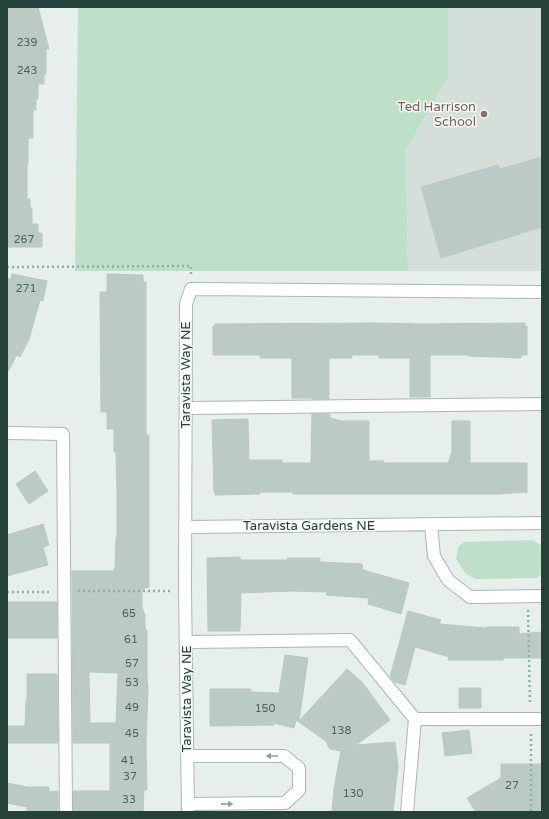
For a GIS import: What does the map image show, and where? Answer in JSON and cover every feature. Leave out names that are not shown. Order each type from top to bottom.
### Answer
[{"type":"street","points":[[191,289],[542,292]]},
{"type":"street","name":"Taravista Way NE","points":[[188,808],[185,590],[186,304],[191,289]]},
{"type":"street","points":[[186,408],[542,404]]},
{"type":"street","points":[[7,434],[63,434],[66,812]]},
{"type":"street","name":"Taravista Gardens NE","points":[[186,527],[542,523]]},
{"type":"street","points":[[431,525],[434,556],[448,580],[470,596],[542,596]]},
{"type":"street","points":[[186,642],[350,640],[415,719],[407,812]]},
{"type":"street","points":[[415,719],[542,719]]},
{"type":"street","points":[[187,756],[284,756],[299,768],[299,790],[285,803],[188,808]]},
{"type":"path","points":[[7,267],[191,266],[191,289]]},
{"type":"path","points":[[7,592],[185,590]]},
{"type":"shaded area","name":"Ted Harrison School","points":[[448,7],[542,7],[542,271],[408,271],[406,150],[448,77]]},
{"type":"green space","points":[[78,7],[448,7],[448,77],[406,150],[408,271],[75,271]]},
{"type":"green space","points":[[533,540],[542,546],[542,574],[537,578],[476,579],[466,574],[456,559],[458,547],[464,542]]},
{"type":"building","points":[[7,7],[38,7],[49,49],[46,49],[46,74],[44,74],[44,84],[38,84],[36,110],[33,110],[33,138],[28,138],[27,164],[27,199],[30,199],[30,208],[32,208],[32,224],[38,224],[38,233],[42,233],[42,247],[7,247]]},
{"type":"building","points":[[542,157],[542,227],[441,258],[421,187],[498,165],[500,169]]},
{"type":"building","points":[[12,274],[47,281],[43,301],[40,300],[29,339],[20,357],[17,355],[7,373],[7,279],[11,279]]},
{"type":"building","points":[[107,274],[143,275],[143,282],[146,282],[146,435],[149,435],[149,587],[142,589],[142,608],[145,615],[145,630],[147,630],[148,688],[146,743],[147,790],[144,790],[143,812],[73,812],[73,791],[110,791],[110,743],[73,743],[72,571],[114,571],[115,569],[117,492],[114,429],[107,429],[107,412],[101,412],[100,292],[107,292]],"holes":[[[89,672],[118,673],[116,723],[90,723]]]},
{"type":"building","points":[[525,323],[525,326],[527,326],[527,355],[521,355],[521,358],[468,355],[430,355],[430,397],[410,397],[410,358],[379,358],[379,355],[352,355],[352,358],[329,358],[329,399],[312,399],[292,398],[292,358],[260,358],[260,355],[213,355],[213,326],[215,326],[215,324]]},
{"type":"building","points":[[312,414],[330,414],[330,418],[342,421],[369,421],[369,461],[384,461],[384,463],[448,463],[452,452],[452,421],[470,421],[470,463],[527,463],[527,492],[498,494],[293,494],[293,492],[260,492],[260,494],[215,495],[212,420],[248,419],[249,460],[282,460],[282,463],[311,463]]},
{"type":"building","points":[[35,471],[48,491],[29,504],[16,484]]},
{"type":"building","points":[[43,524],[49,545],[43,547],[48,565],[7,576],[7,535]]},
{"type":"building","points":[[240,557],[241,560],[320,558],[320,562],[362,564],[363,570],[409,583],[401,614],[368,604],[369,598],[326,595],[327,592],[291,591],[241,593],[240,631],[208,631],[207,558]]},
{"type":"building","points":[[7,602],[57,602],[57,638],[7,638]]},
{"type":"building","points":[[408,611],[441,620],[439,624],[486,628],[519,627],[519,634],[542,632],[542,658],[448,660],[449,657],[415,647],[405,685],[395,682],[390,677]]},
{"type":"building","points":[[285,655],[308,658],[299,721],[347,669],[362,682],[390,720],[356,745],[395,742],[398,766],[393,812],[332,812],[334,788],[341,751],[330,749],[327,742],[296,720],[294,728],[274,723],[274,725],[210,726],[210,689],[251,689],[251,692],[279,693]]},
{"type":"building","points":[[27,674],[57,674],[58,743],[7,743],[7,726],[25,726]]},
{"type":"building","points":[[459,688],[481,688],[481,708],[459,708]]},
{"type":"building","points":[[469,730],[472,753],[445,756],[442,733]]},
{"type":"building","points":[[501,764],[542,764],[542,812],[476,812],[467,798],[501,778]]},
{"type":"building","points":[[7,783],[27,787],[49,787],[49,792],[58,791],[58,812],[27,812],[27,807],[7,803]]},
{"type":"place","name":"Ted Harrison School","points":[[484,114]]}]
